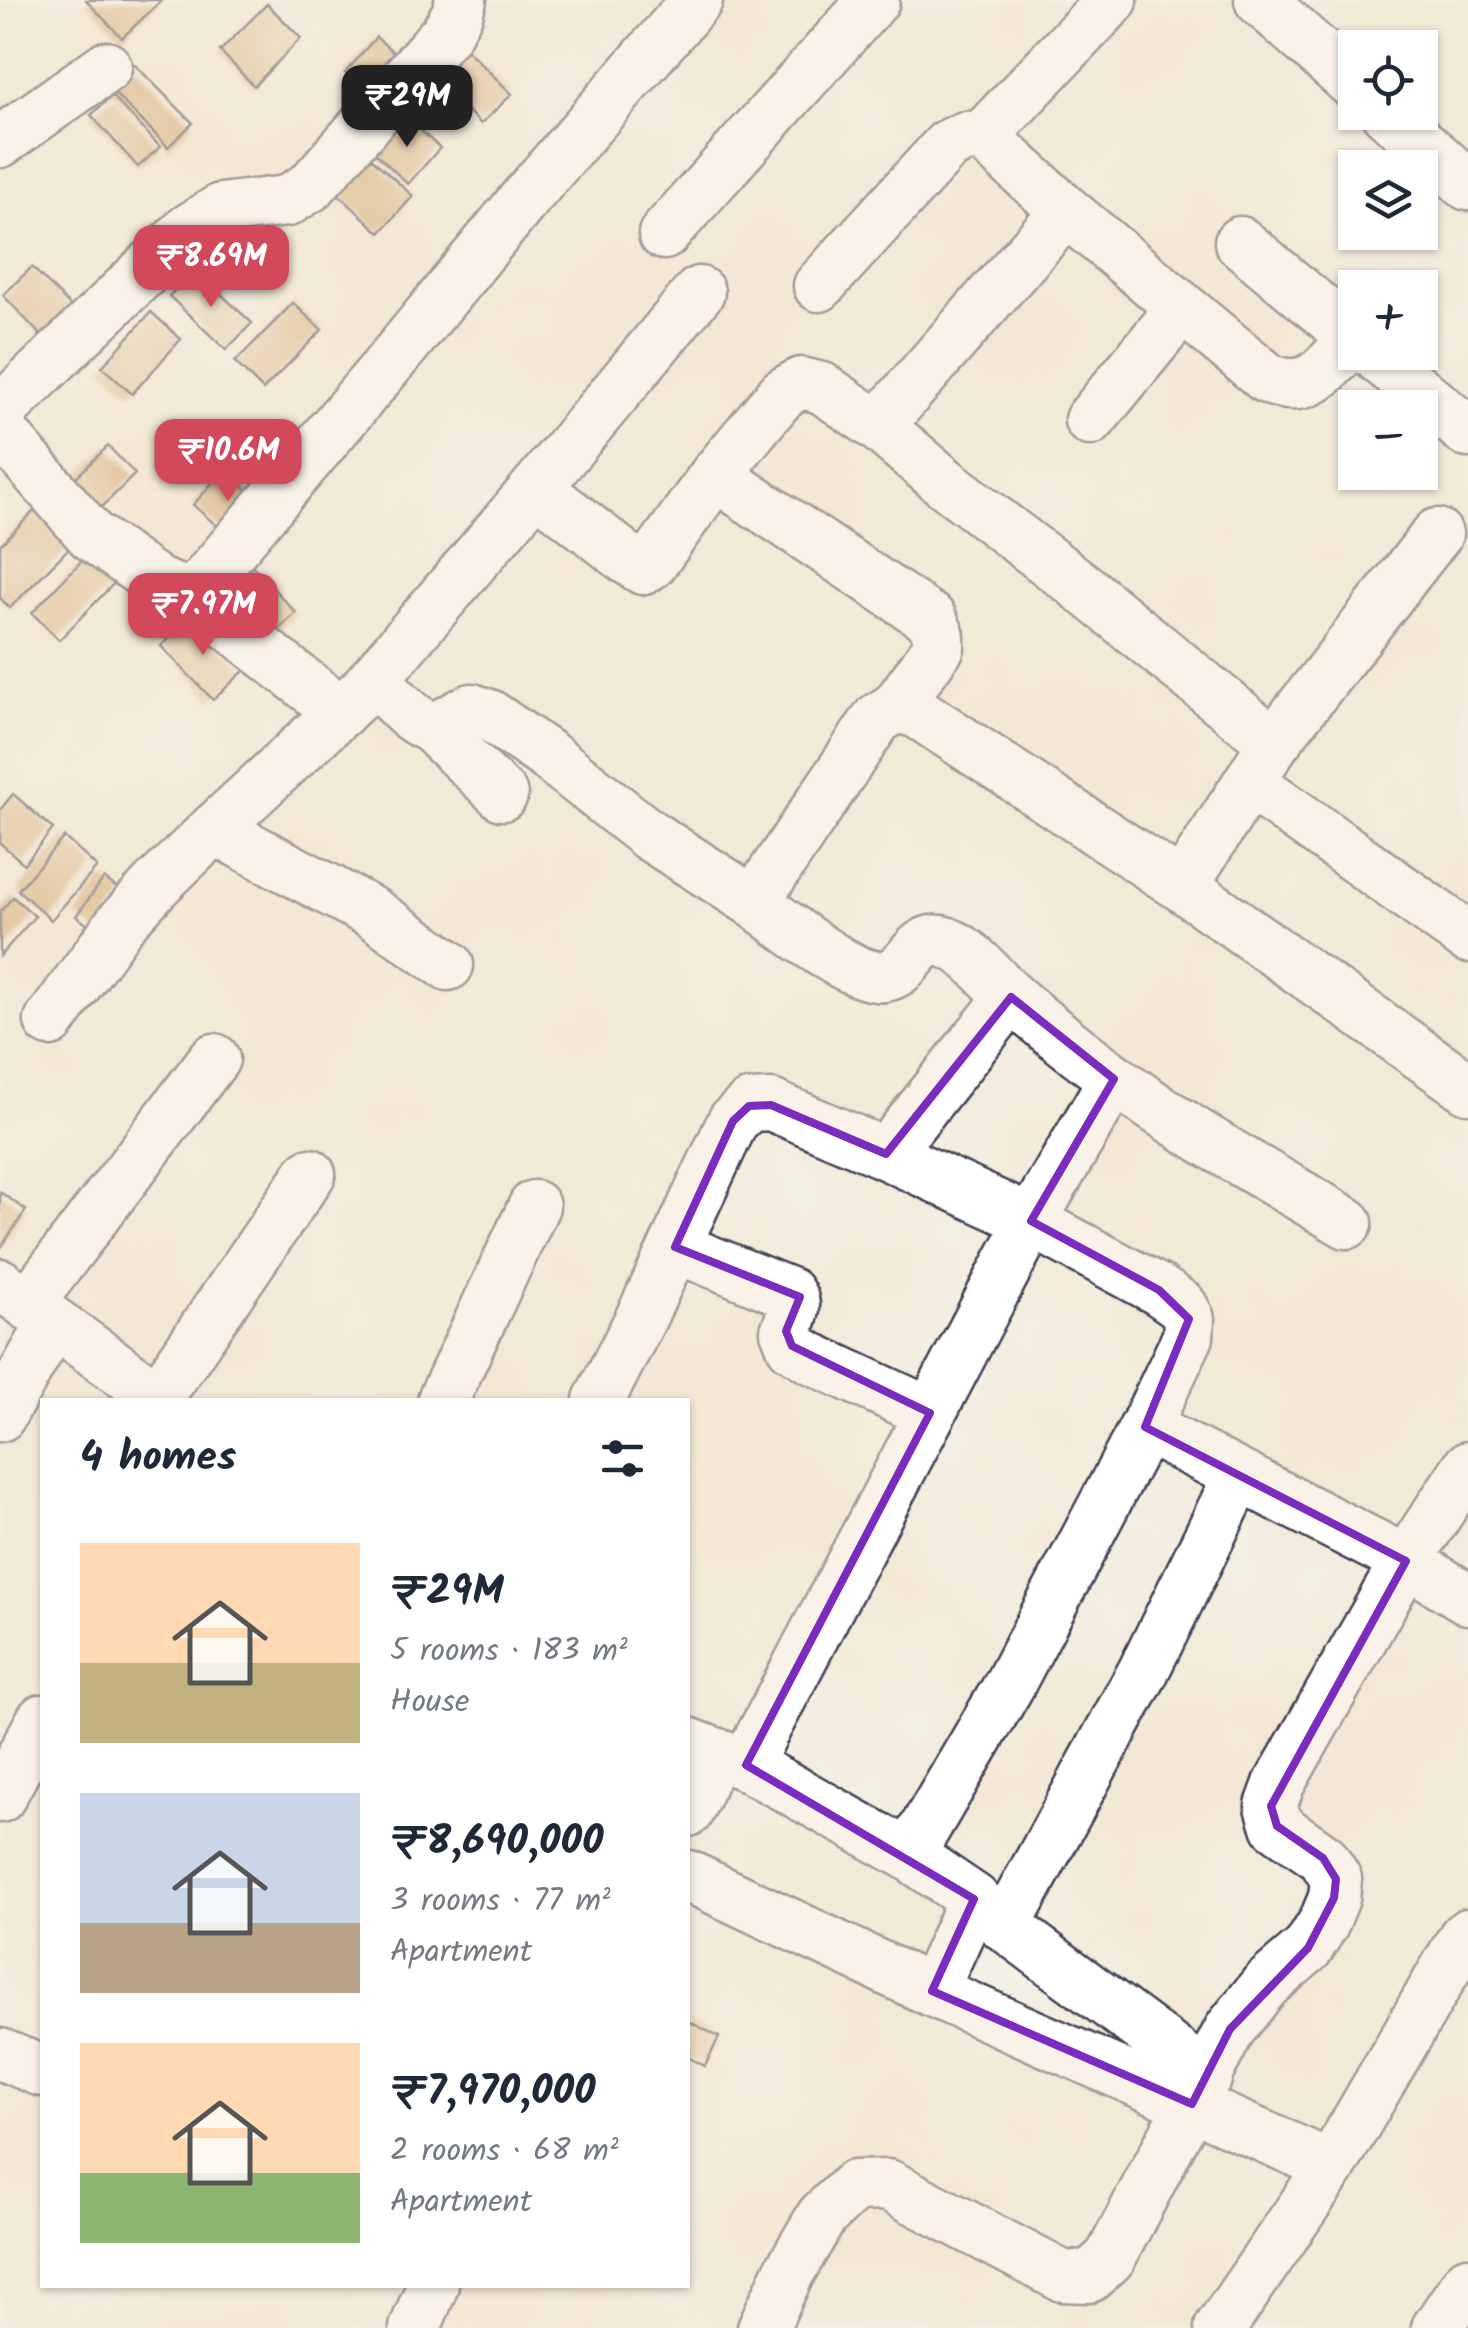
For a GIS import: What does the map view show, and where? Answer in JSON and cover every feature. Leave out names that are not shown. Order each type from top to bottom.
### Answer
[{"type":"street","points":[[192,596],[526,197],[697,0]]},
{"type":"street","points":[[664,234],[874,0]]},
{"type":"street","points":[[983,136],[1112,0]]},
{"type":"street","points":[[1260,0],[1338,70]]},
{"type":"street","points":[[0,411],[189,230],[221,209],[286,200],[311,186],[446,33],[464,5]]},
{"type":"street","points":[[0,142],[106,67]]},
{"type":"street","points":[[1406,130],[1468,185]]},
{"type":"street","points":[[819,286],[948,145],[966,136],[983,136],[1066,211],[1267,378],[1284,386],[1304,385],[1338,354]]},
{"type":"street","points":[[878,426],[1066,211]]},
{"type":"street","points":[[1240,242],[1338,324]]},
{"type":"street","points":[[50,1021],[120,924],[155,886],[358,696],[699,292]]},
{"type":"street","points":[[1090,420],[1182,308]]},
{"type":"street","points":[[1394,370],[1468,432]]},
{"type":"street","points":[[536,488],[643,569],[652,563],[715,476],[784,392],[801,383],[822,388],[878,426],[1082,588],[1262,762],[1462,920]]},
{"type":"street","points":[[0,430],[91,535],[158,584],[192,596],[358,696],[431,727],[502,795]]},
{"type":"street","points":[[715,476],[930,619],[939,636],[938,647],[896,706],[878,719],[754,902]]},
{"type":"street","points":[[1182,886],[1262,762],[1437,534]]},
{"type":"street","points":[[896,706],[918,713],[1182,886],[1468,1088]]},
{"type":"street","points":[[431,727],[472,709],[489,715],[649,834],[835,960],[862,972],[884,976],[900,968],[920,946],[938,940],[962,950],[1012,997],[1114,1079],[1346,1223]]},
{"type":"street","points":[[214,829],[372,913],[448,966]]},
{"type":"street","points":[[886,1154],[1012,997]]},
{"type":"street","points":[[0,1416],[27,1304],[214,1058]]},
{"type":"street","points":[[690,1807],[716,1753],[930,1413],[1031,1221],[1114,1079]]},
{"type":"street","points":[[600,1398],[644,1314],[733,1122],[749,1106],[771,1105],[886,1154],[1031,1221],[1182,1306],[1189,1320],[1188,1337],[1144,1427],[1008,1686],[908,1855]]},
{"type":"street","points":[[27,1304],[160,1398],[310,1174]]},
{"type":"street","points":[[443,1398],[534,1206]]},
{"type":"street","points":[[675,1247],[789,1293],[795,1300],[795,1311],[786,1331],[792,1346],[930,1413]]},
{"type":"street","points":[[1144,1427],[1406,1561],[1468,1599]]},
{"type":"street","points":[[763,2328],[789,2272],[822,2216],[854,2186],[888,2185],[1062,2276],[1089,2277],[1110,2258],[1230,2030],[1265,1985],[1308,1948],[1324,1922],[1334,1898],[1336,1879],[1323,1858],[1278,1826],[1271,1806],[1278,1784],[1406,1561],[1468,1467]]},
{"type":"street","points":[[932,1991],[990,1913],[1143,1672],[1239,1476]]},
{"type":"street","points":[[0,1797],[40,1724]]},
{"type":"street","points":[[716,1753],[908,1855],[990,1913],[1199,2090],[1331,2166]]},
{"type":"street","points":[[690,1877],[997,2022],[1199,2090]]},
{"type":"street","points":[[1220,2328],[1331,2166],[1468,1934]]},
{"type":"street","points":[[0,2054],[40,2070]]},
{"type":"street","points":[[1437,2328],[1468,2282]]},
{"type":"street","points":[[415,2328],[432,2288]]},
{"type":"highlighted area","points":[[1011,997],[1114,1079],[1031,1221],[1159,1290],[1189,1319],[1145,1427],[1406,1561],[1271,1806],[1277,1826],[1323,1858],[1336,1879],[1334,1898],[1308,1948],[1230,2029],[1192,2104],[932,1991],[974,1899],[746,1765],[930,1413],[792,1346],[786,1331],[800,1297],[675,1247],[733,1121],[749,1106],[771,1105],[886,1154]]},
{"type":"building","points":[[86,0],[162,0],[122,38]]},
{"type":"building","points":[[267,4],[301,38],[254,86],[220,51]]},
{"type":"building","points":[[376,37],[409,66],[378,101],[345,73]]},
{"type":"building","points":[[463,46],[512,94],[481,124],[433,77]]},
{"type":"building","points":[[134,64],[193,123],[168,147],[110,89]]},
{"type":"building","points":[[112,96],[160,147],[138,167],[91,115]]},
{"type":"building","points":[[406,117],[440,148],[408,184],[374,152]]},
{"type":"building","points":[[371,158],[413,196],[380,233],[338,194]]},
{"type":"building","points":[[235,221],[264,248],[228,286],[199,259]]},
{"type":"building","points":[[32,267],[79,315],[49,344],[3,295]]},
{"type":"building","points":[[195,270],[252,323],[226,350],[169,296]]},
{"type":"building","points":[[293,303],[322,330],[263,390],[235,362]]},
{"type":"building","points":[[151,312],[181,339],[132,394],[102,367]]},
{"type":"building","points":[[108,446],[135,474],[92,517],[64,489]]},
{"type":"building","points":[[224,470],[264,504],[232,539],[193,505]]},
{"type":"building","points":[[43,502],[79,538],[10,608],[0,598],[0,545]]},
{"type":"building","points":[[91,551],[119,578],[59,640],[32,613]]},
{"type":"building","points":[[248,561],[296,613],[267,640],[219,588]]},
{"type":"building","points":[[193,615],[245,670],[213,700],[161,646]]},
{"type":"building","points":[[13,794],[53,829],[24,864],[0,843],[0,810]]},
{"type":"building","points":[[64,837],[97,867],[51,920],[18,890]]},
{"type":"building","points":[[104,878],[126,895],[98,933],[76,916]]},
{"type":"building","points":[[13,897],[35,916],[0,956],[0,912]]},
{"type":"building","points":[[0,1192],[26,1210],[0,1249]]},
{"type":"building","points":[[690,2022],[719,2037],[705,2066],[690,2058]]}]
